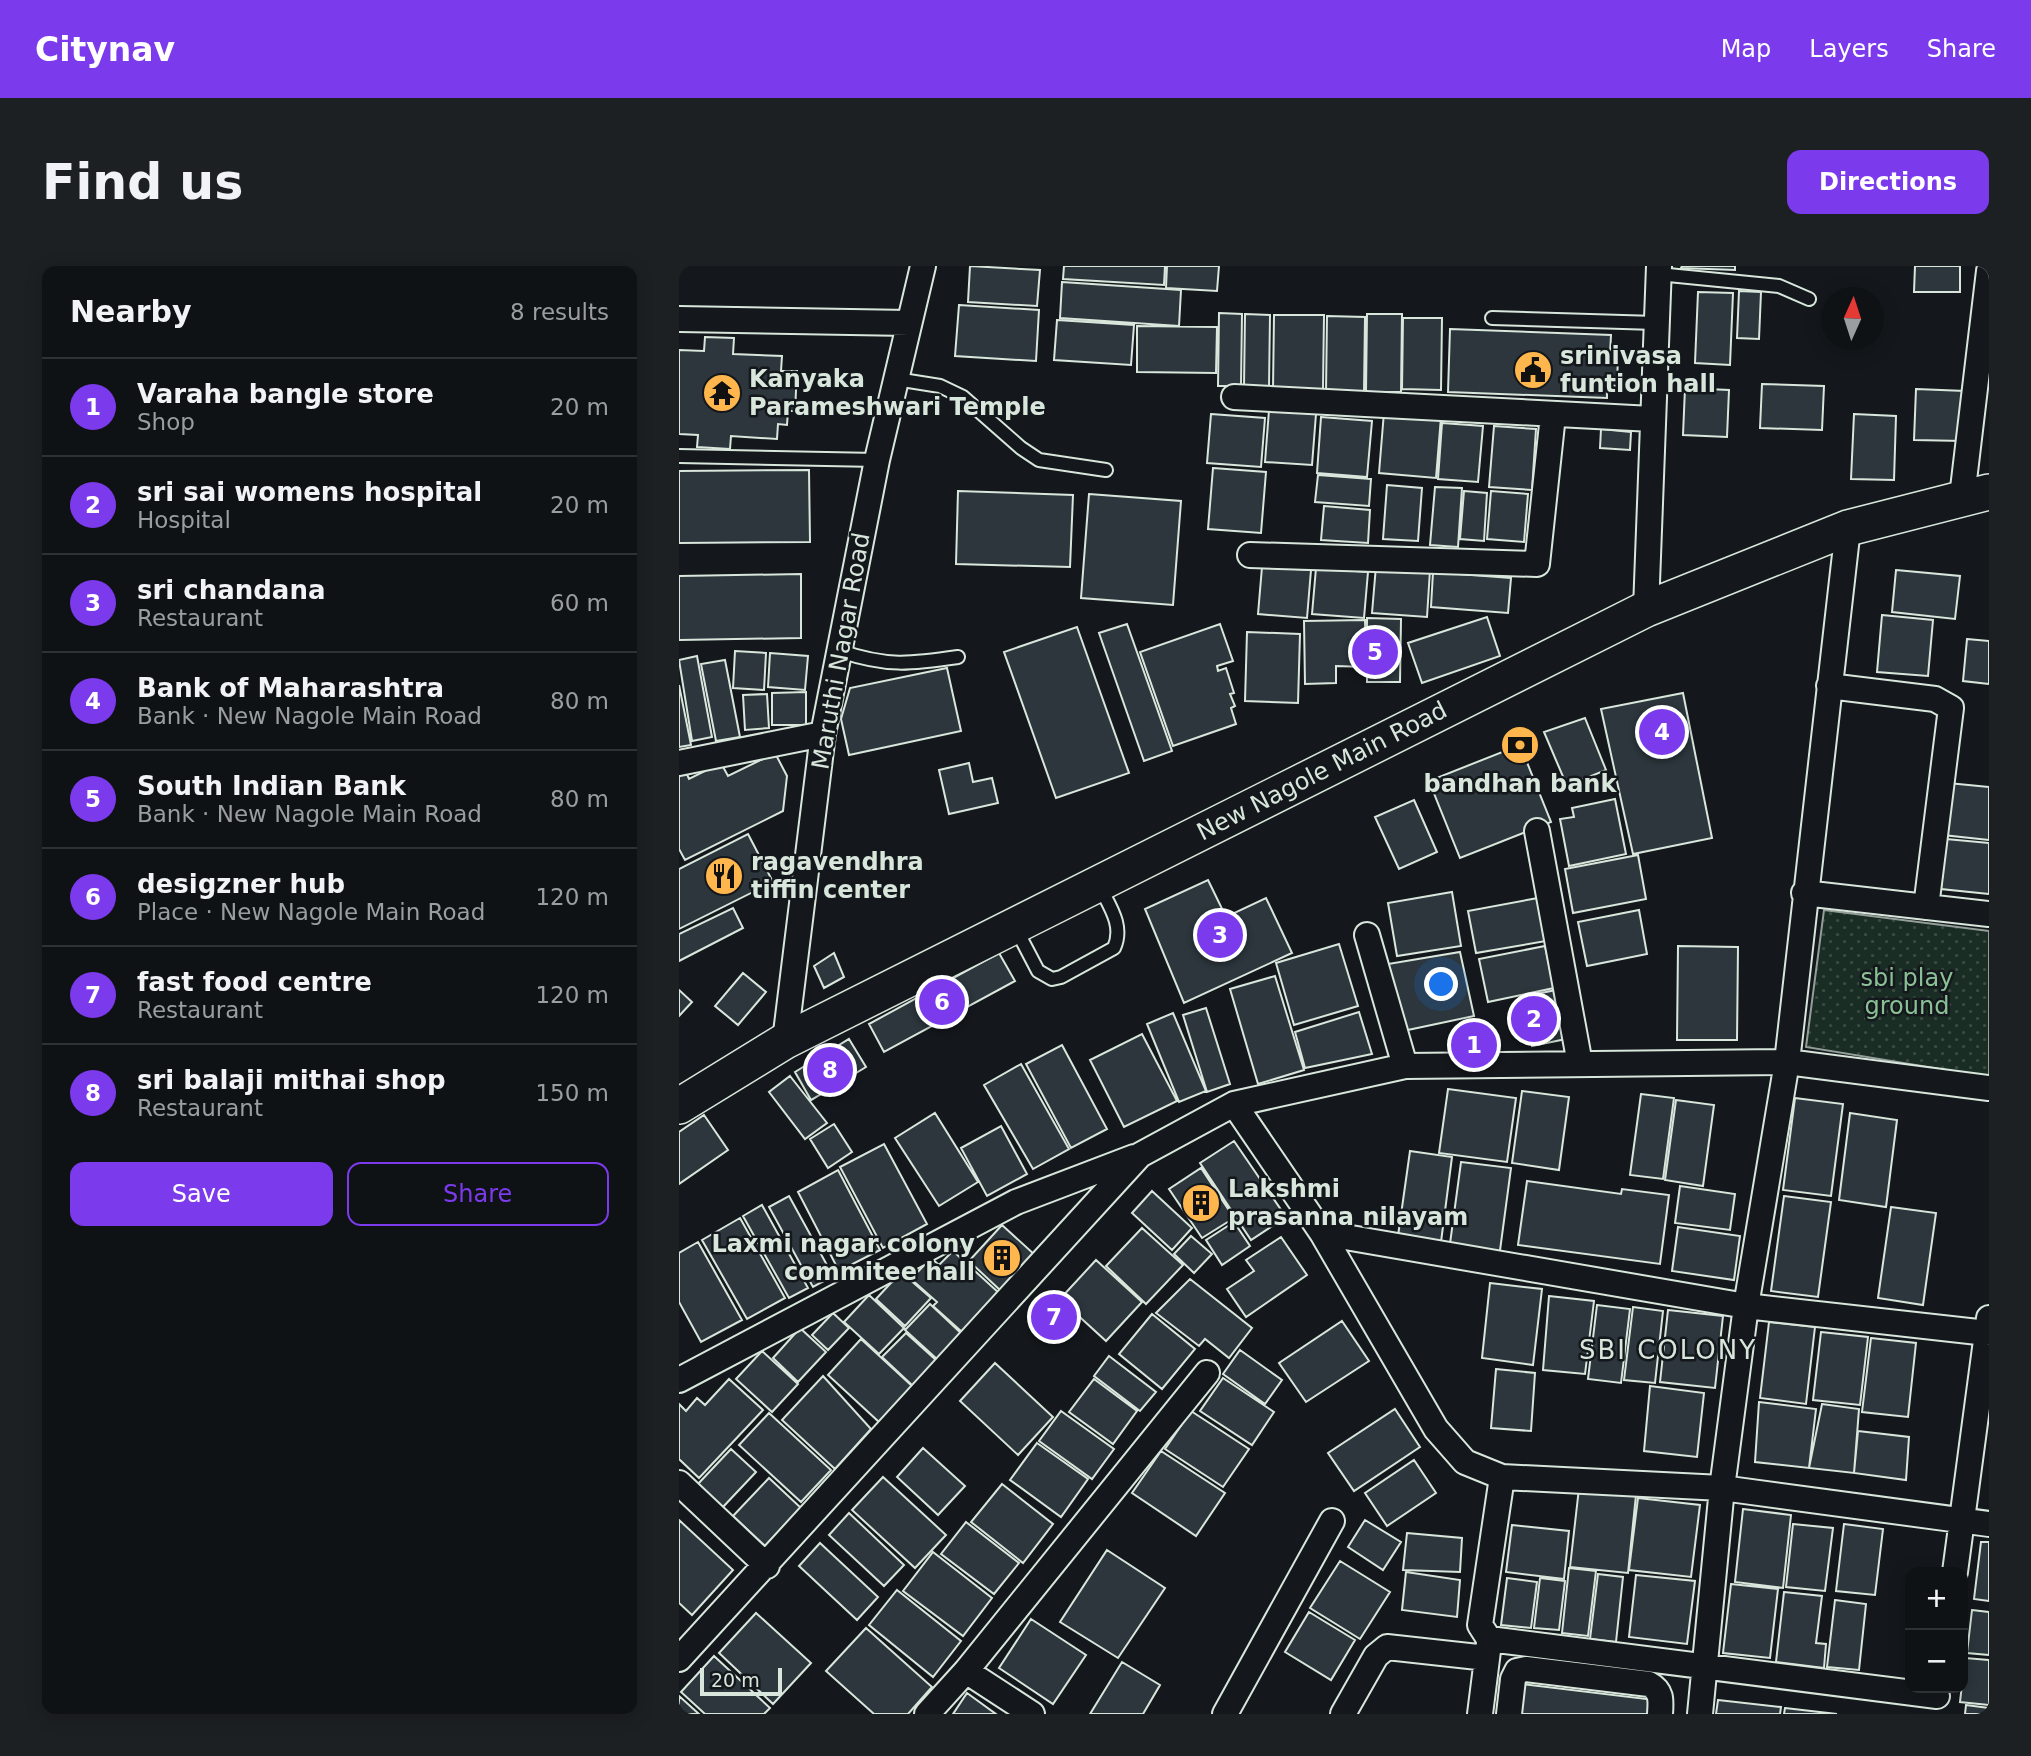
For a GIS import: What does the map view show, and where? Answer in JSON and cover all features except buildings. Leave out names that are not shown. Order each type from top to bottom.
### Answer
[{"type":"street","name":"Maruthi Nagar Road","points":[[785,1041],[823,734],[877,460],[923,266]]},
{"type":"street","points":[[1646,609],[1658,270]]},
{"type":"street","points":[[1976,494],[1989,271]]},
{"type":"street","points":[[679,319],[909,323]]},
{"type":"street","points":[[1234,397],[1652,419]]},
{"type":"street","points":[[1249,555],[1537,564],[1553,415]]},
{"type":"street","name":"New Nagole Main Road","points":[[679,1105],[785,1041],[1646,609],[1848,528],[1976,494]]},
{"type":"street","points":[[1509,1714],[1513,1679],[1517,1671],[1526,1669],[1649,1684],[1657,1688],[1661,1698],[1660,1712],[1700,1714],[1721,1488],[1746,1306],[1787,1062],[1804,892],[1848,528]]},
{"type":"street","points":[[1829,686],[1935,699],[1951,708],[1926,907]]},
{"type":"street","points":[[679,763],[823,734]]},
{"type":"street","points":[[1537,831],[1580,1064]]},
{"type":"street","points":[[1804,892],[1989,914]]},
{"type":"street","points":[[1367,935],[1405,1066]]},
{"type":"street","points":[[679,1380],[1016,1202],[1140,1155],[1234,1104],[1405,1066],[1787,1062],[1989,1088]]},
{"type":"street","points":[[1234,1104],[1322,1233],[1436,1429],[1465,1461],[1502,1477],[1721,1488],[1989,1524]]},
{"type":"street","points":[[679,1659],[767,1566],[1140,1155]]},
{"type":"street","points":[[1322,1233],[1746,1306],[1988,1325],[1956,1567]]},
{"type":"street","points":[[927,1714],[966,1671],[1207,1373]]},
{"type":"street","points":[[1480,1714],[1488,1648],[1481,1625],[1502,1477]]},
{"type":"street","points":[[679,1483],[767,1566]]},
{"type":"street","points":[[1225,1714],[1332,1521]]},
{"type":"street","points":[[1343,1714],[1376,1656],[1387,1647],[1488,1648],[1704,1665],[1937,1699]]},
{"type":"street","points":[[966,1671],[1032,1714]]},
{"type":"lane","points":[[1658,270],[1779,286],[1809,299]]},
{"type":"lane","points":[[1492,318],[1656,323]]},
{"type":"lane","points":[[896,379],[940,386],[963,397],[1021,449],[1039,460],[1106,470]]},
{"type":"lane","points":[[679,456],[877,460]]},
{"type":"lane","points":[[839,651],[867,661],[904,665],[958,657]]},
{"type":"lane","points":[[1015,926],[1038,971],[1052,979],[1061,977],[1114,948],[1117,941],[1117,921],[1098,884]]},
{"type":"green space","name":"sbi play ground","points":[[1824,910],[1989,931],[1989,1077],[1806,1047]]},
{"type":"place","name":"srinivasa funtion hall","points":[[1533,370]]},
{"type":"place","name":"Kanyaka Parameshwari Temple","points":[[722,393]]},
{"type":"place","name":"South Indian Bank","points":[[1375,652]]},
{"type":"place","name":"Bank of Maharashtra","points":[[1662,732]]},
{"type":"place","name":"bandhan bank","points":[[1520,745]]},
{"type":"place","name":"ragavendhra tiffin center","points":[[724,876]]},
{"type":"place","name":"sri chandana","points":[[1220,935]]},
{"type":"place","name":"desigzner hub","points":[[942,1002]]},
{"type":"place","name":"sri sai womens hospital","points":[[1534,1019]]},
{"type":"place","name":"Varaha bangle store","points":[[1474,1045]]},
{"type":"place","name":"sri balaji mithai shop","points":[[830,1070]]},
{"type":"place","name":"Lakshmi prasanna nilayam","points":[[1201,1203]]},
{"type":"place","name":"Laxmi nagar colony commitee hall","points":[[1002,1258]]},
{"type":"place","name":"fast food centre","points":[[1054,1317]]},
{"type":"district","name":"SBI COLONY","points":[[1668,1350]]}]
